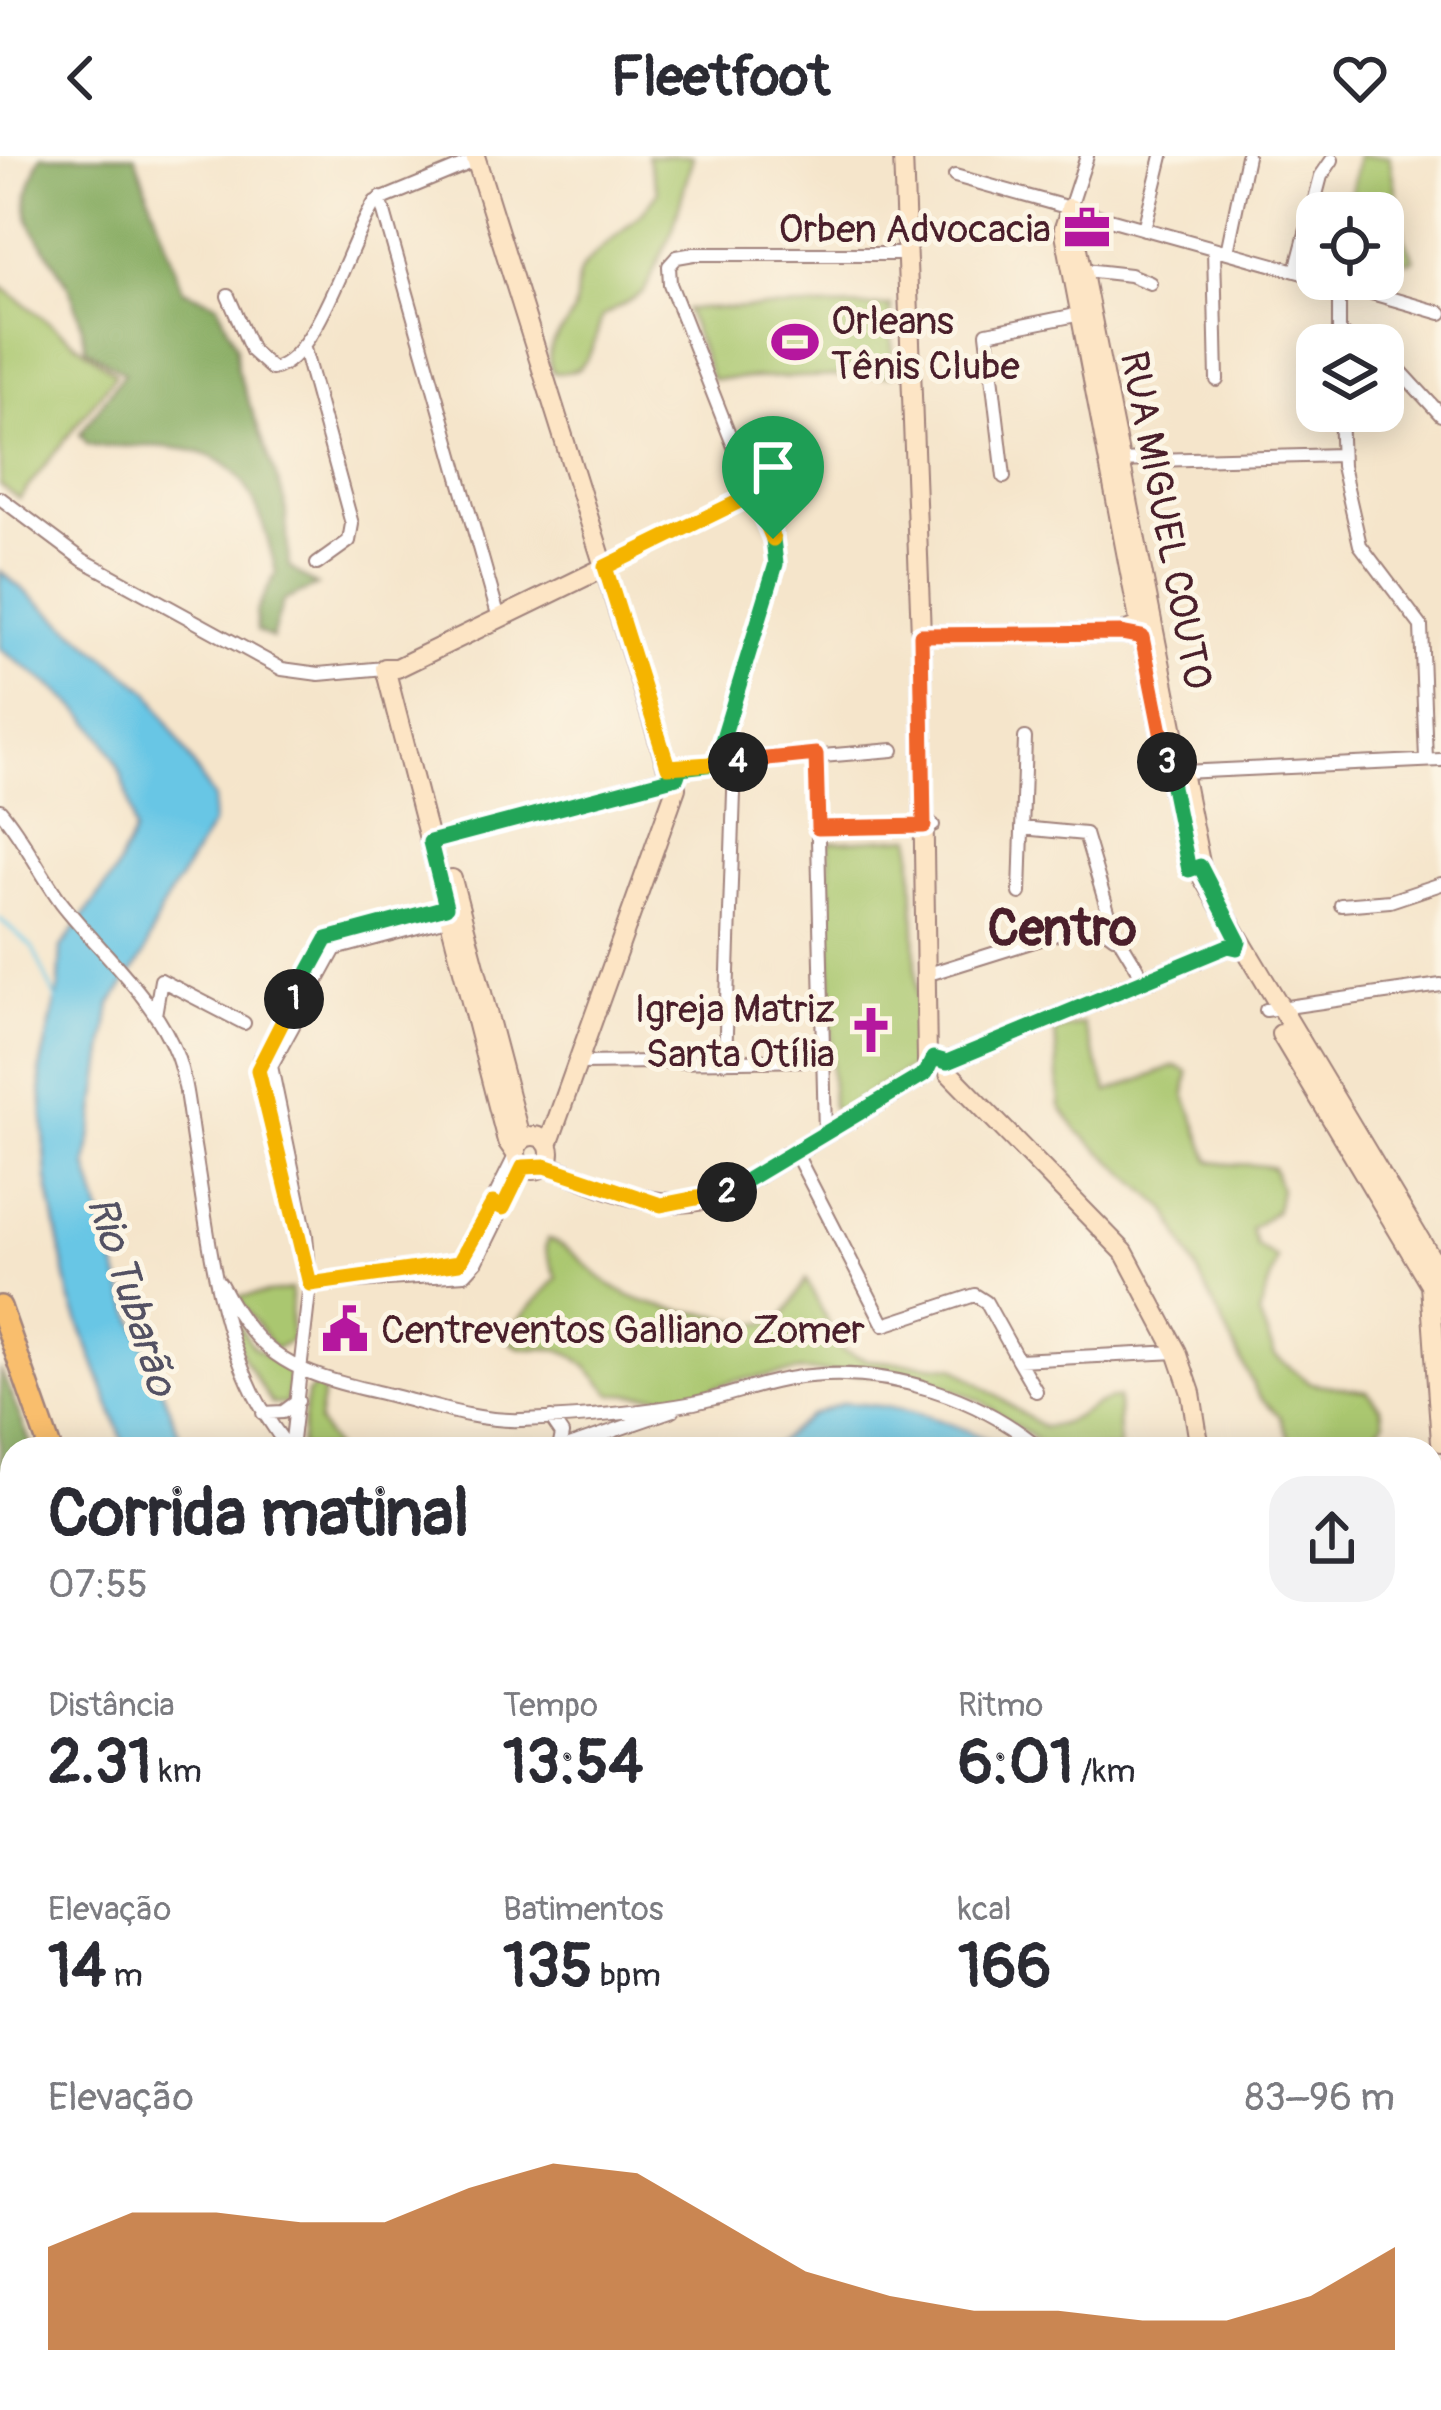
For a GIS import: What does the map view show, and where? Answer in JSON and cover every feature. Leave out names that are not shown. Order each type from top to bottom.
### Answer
[{"type":"main road","points":[[0,1307],[46,1437]]},
{"type":"street","points":[[908,156],[938,1068],[1116,1258],[1191,1393],[1198,1437]]},
{"type":"street","points":[[1070,208],[1087,156]]},
{"type":"street","points":[[1144,229],[1162,156]]},
{"type":"street","points":[[1217,380],[1220,250],[1246,156]]},
{"type":"street","points":[[228,296],[244,338],[265,366],[287,364],[304,346],[380,198],[476,158],[676,788],[546,1155]]},
{"type":"street","points":[[1318,192],[1332,160]]},
{"type":"street","points":[[955,176],[1296,272]]},
{"type":"street","points":[[380,198],[499,618]]},
{"type":"street","name":"RUA MIGUEL COUTO","points":[[1070,208],[1085,270],[1087,312]]},
{"type":"street","name":"RUA MIGUEL COUTO","points":[[1070,208],[1064,228],[1087,312],[1133,554],[1139,631],[1194,868],[1233,943],[1438,1282],[1441,1437]]},
{"type":"street","points":[[715,764],[776,564],[776,547],[670,284],[671,261],[694,254],[911,254]]},
{"type":"street","points":[[1085,270],[1130,274],[1150,283]]},
{"type":"street","points":[[1393,300],[1441,314]]},
{"type":"street","points":[[1004,477],[987,333],[1087,312]]},
{"type":"street","points":[[304,346],[352,524],[349,541],[317,564]]},
{"type":"street","points":[[1404,375],[1441,415]]},
{"type":"street","points":[[1182,772],[1434,760],[1421,626],[1360,545],[1340,432]]},
{"type":"street","points":[[1115,461],[1341,455]]},
{"type":"street","points":[[0,498],[82,560],[282,669],[319,674],[391,668],[754,494]]},
{"type":"street","points":[[926,635],[1139,631]]},
{"type":"street","name":"RUA MIGUEL COUTO","points":[[1139,631],[1182,772],[1194,868]]},
{"type":"street","points":[[391,668],[520,1154]]},
{"type":"street","points":[[1020,893],[1025,738]]},
{"type":"street","points":[[436,841],[673,772],[715,764],[893,750]]},
{"type":"street","points":[[816,754],[825,1133]]},
{"type":"street","points":[[725,1062],[735,762]]},
{"type":"street","points":[[0,810],[62,903],[151,1010],[182,1072],[236,1358],[263,1413],[282,1437]]},
{"type":"street","points":[[818,828],[928,826]]},
{"type":"street","points":[[928,826],[938,1068]]},
{"type":"street","points":[[1022,828],[1083,832],[1120,941],[1145,981]]},
{"type":"street","points":[[1341,905],[1390,901],[1441,884]]},
{"type":"street","points":[[293,1437],[310,1284],[267,1081],[258,1065],[278,1041],[315,973],[327,939],[454,911]]},
{"type":"street","points":[[935,972],[1095,922],[1120,941]]},
{"type":"street","points":[[520,1154],[546,1155],[670,1205],[726,1193],[938,1068],[1233,943]]},
{"type":"street","points":[[151,1010],[161,980],[244,1023]]},
{"type":"street","points":[[1273,1009],[1441,981]]},
{"type":"street","points":[[578,1063],[823,1060]]},
{"type":"street","points":[[310,1284],[356,1280],[371,1284],[462,1269],[520,1154],[536,1136],[546,1155]]},
{"type":"street","points":[[795,1152],[884,1325],[975,1295],[986,1302],[1036,1391]]},
{"type":"street","points":[[220,1283],[260,1346],[302,1371],[498,1419],[693,1403]]},
{"type":"street","points":[[1018,1360],[1171,1353]]},
{"type":"street","points":[[1171,1353],[1186,1437]]},
{"type":"street","points":[[595,1437],[693,1403],[810,1376],[879,1378],[980,1408],[1023,1437]]},
{"type":"street","points":[[263,1413],[283,1412],[298,1401]]},
{"type":"street","points":[[551,1418],[562,1437]]},
{"type":"green space","points":[[41,156],[135,156],[183,290],[217,303],[236,345],[237,370],[285,501],[289,567],[317,586],[283,601],[272,638],[257,631],[256,612],[276,573],[254,501],[239,478],[222,462],[200,453],[100,447],[88,445],[80,434],[124,373],[86,348],[68,287],[32,227],[28,192]]},
{"type":"green space","points":[[647,156],[693,156],[673,229],[644,292],[602,317],[583,364],[575,370],[553,372],[551,347],[573,313],[583,267],[658,192]]},
{"type":"green space","points":[[1358,156],[1389,156],[1396,192],[1352,192]]},
{"type":"green space","points":[[1404,238],[1414,259],[1404,259]]},
{"type":"green space","points":[[0,285],[116,374],[19,499],[0,485]]},
{"type":"green space","name":"Orleans Tênis Clube","points":[[891,306],[893,375],[712,379],[686,309]]},
{"type":"green space","points":[[912,837],[919,1063],[837,1112],[832,1106],[829,842]]},
{"type":"green space","points":[[1083,1024],[1108,1092],[1176,1066],[1188,1072],[1185,1094],[1210,1161],[1273,1168],[1280,1189],[1276,1211],[1251,1229],[1257,1246],[1277,1259],[1259,1315],[1275,1356],[1310,1383],[1367,1391],[1381,1408],[1384,1422],[1372,1437],[1289,1437],[1280,1416],[1258,1395],[1167,1210],[1077,1130],[1060,1106],[1055,1031]]},
{"type":"green space","points":[[548,1239],[564,1247],[609,1284],[645,1302],[744,1322],[782,1320],[806,1279],[843,1351],[867,1360],[954,1367],[1042,1427],[1063,1423],[1118,1398],[1119,1437],[1032,1437],[981,1401],[934,1381],[899,1376],[801,1371],[733,1381],[690,1396],[612,1394],[575,1357],[511,1343],[512,1327],[557,1278],[545,1249]]},
{"type":"green space","points":[[291,1290],[291,1340],[275,1349],[237,1297]]},
{"type":"green space","points":[[228,1309],[253,1347],[292,1372],[286,1404],[272,1404],[243,1357]]},
{"type":"green space","points":[[0,1368],[28,1437],[0,1437]]},
{"type":"green space","points":[[324,1386],[318,1422],[327,1437],[301,1437],[307,1393]]},
{"type":"water","points":[[0,571],[150,693],[214,799],[212,825],[160,911],[144,955],[111,1004],[87,1166],[122,1288],[180,1437],[122,1437],[70,1298],[47,1179],[40,1069],[59,986],[61,948],[113,876],[134,833],[128,798],[107,745],[92,724],[0,649]]},
{"type":"water","points":[[843,1403],[886,1407],[981,1437],[784,1437],[810,1415]]},
{"type":"waterway","points":[[0,919],[33,948],[58,1004]]},
{"type":"place","name":"Orben Advocacia","points":[[1087,228]]},
{"type":"place","name":"Orleans Tênis Clube","points":[[795,342]]},
{"type":"place","name":"Igreja Matriz Santa Otília","points":[[871,1030]]},
{"type":"place","name":"Centreventos Galliano Zomer","points":[[345,1329]]},
{"type":"district","name":"Centro","points":[[1062,927]]},
{"type":"route","points":[[773,539],[754,494],[605,567],[668,767],[674,764],[680,768],[816,754],[818,828],[924,826],[921,635],[1121,633],[1142,637],[1189,870],[1200,866],[1239,946],[1228,946],[947,1062],[933,1058],[927,1062],[926,1073],[726,1193],[703,1201],[661,1205],[545,1166],[523,1167],[503,1208],[493,1203],[464,1261],[310,1284],[258,1065],[327,939],[446,907],[430,842],[677,777],[680,768],[715,764],[776,564],[773,539]]},
{"type":"water label","name":"Rio Tubarão","points":[[133,1295]]}]
